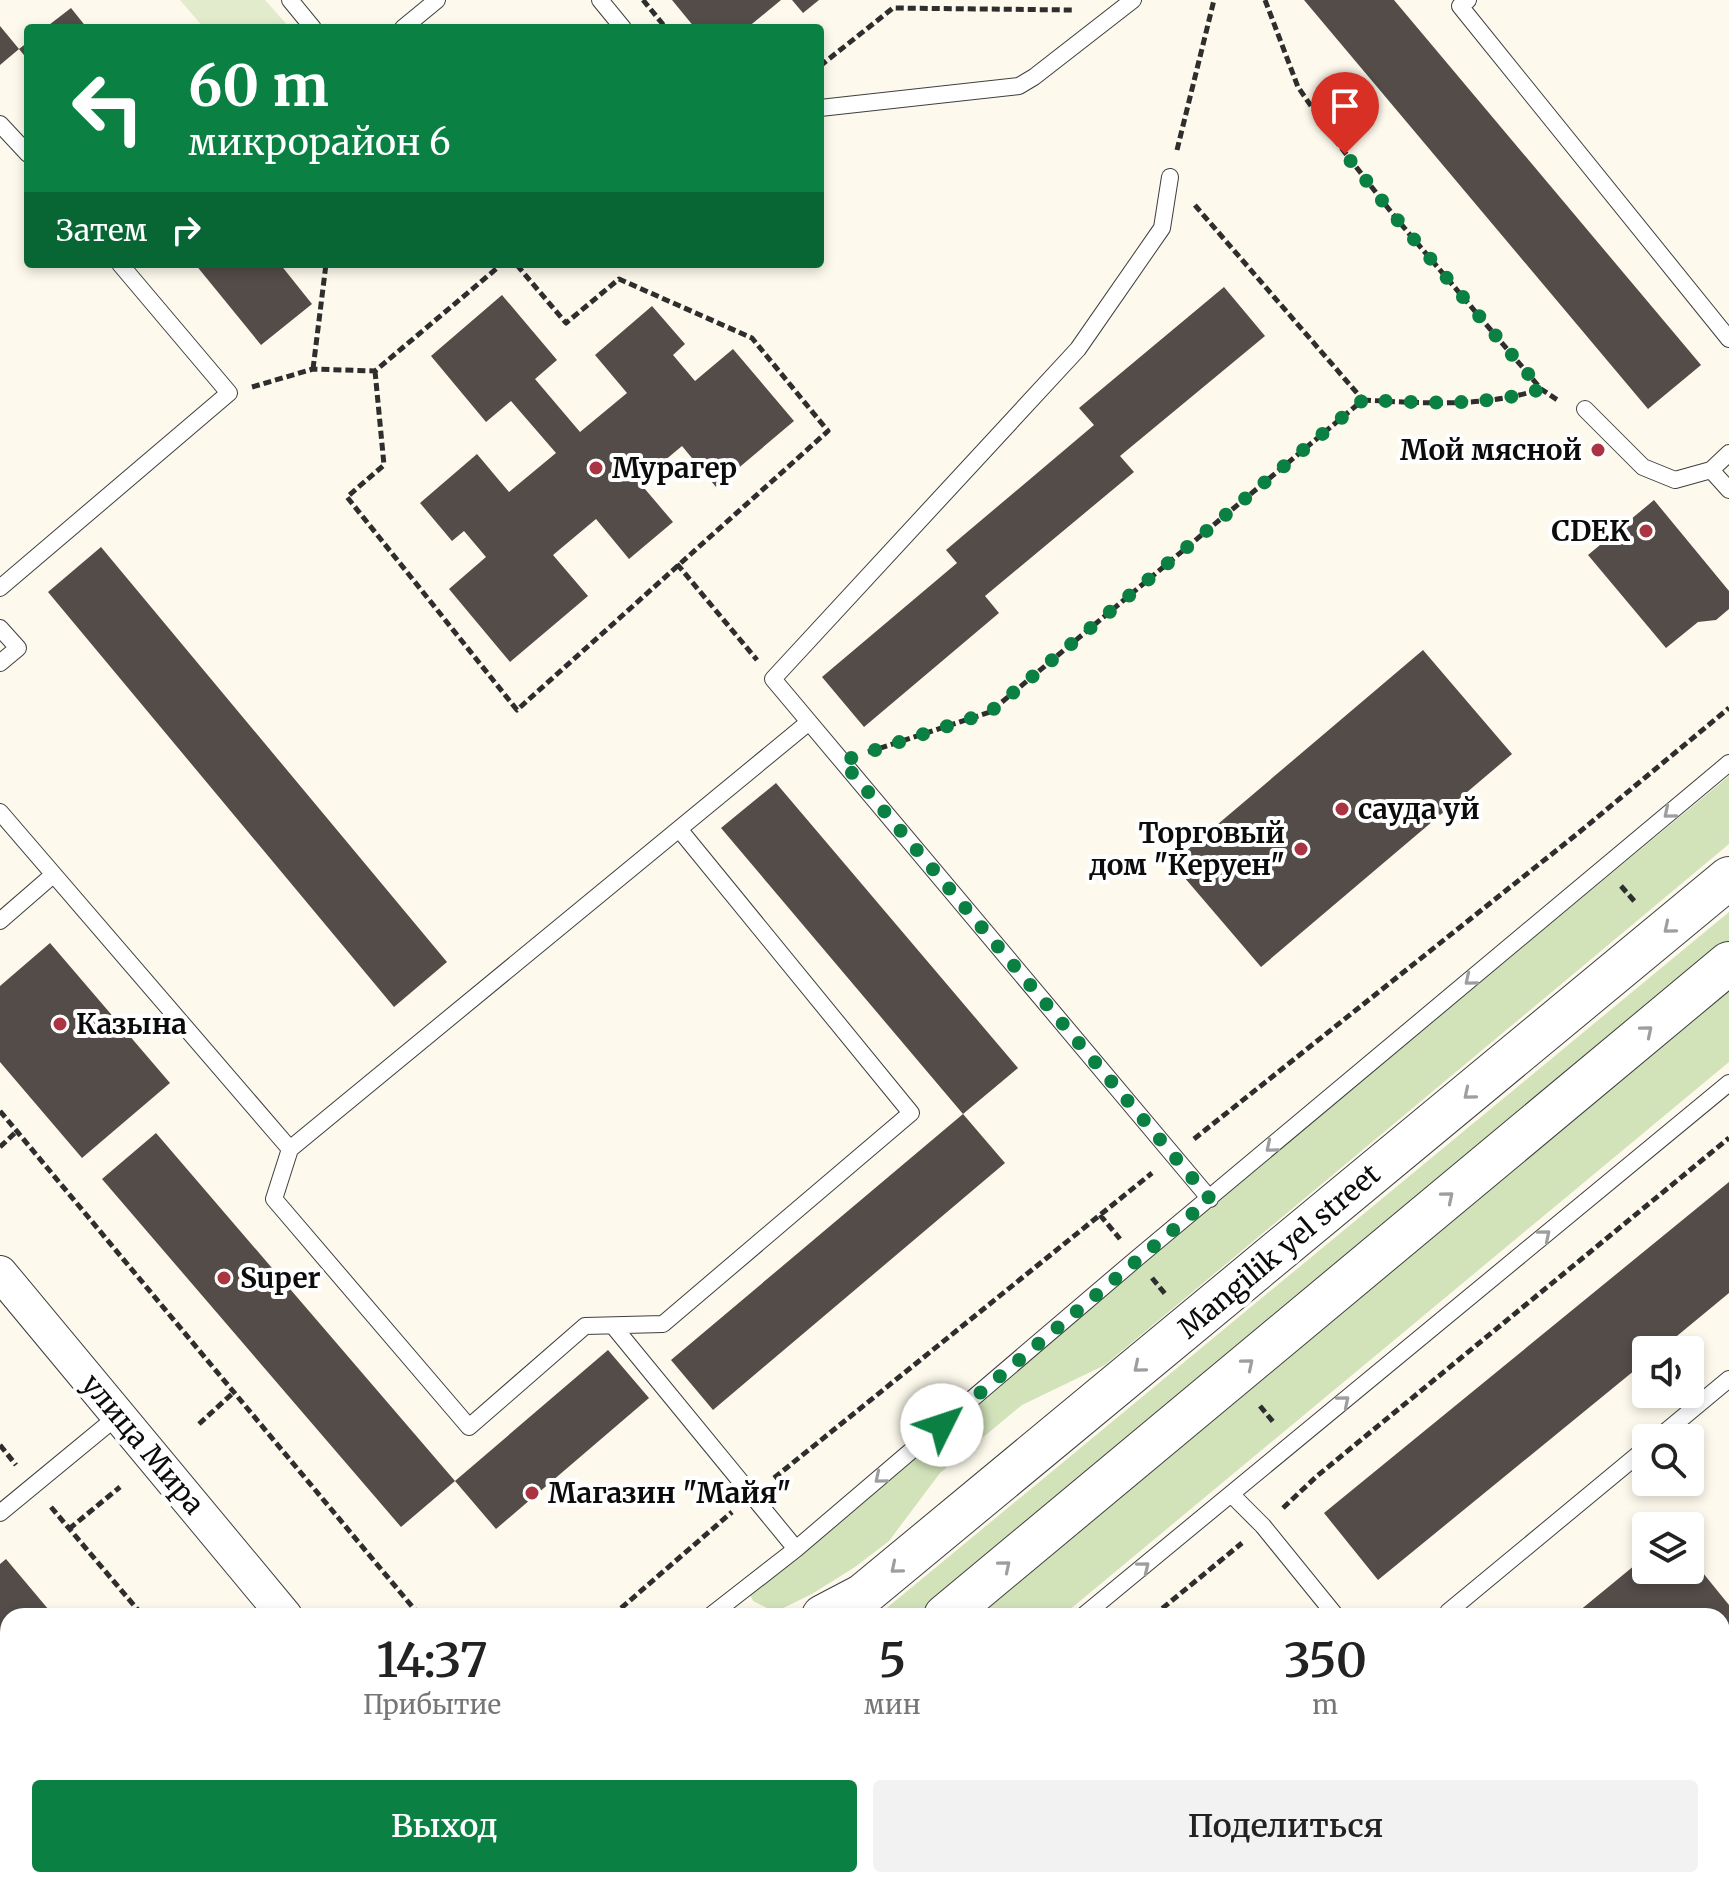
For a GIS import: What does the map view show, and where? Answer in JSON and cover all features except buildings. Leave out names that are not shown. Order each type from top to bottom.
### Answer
[{"type":"street","name":"Mangilik yel street","points":[[838,1608],[863,1595],[1729,878]]},
{"type":"street","points":[[955,1608],[1729,963]]},
{"type":"street","name":"улица Мира","points":[[0,1273],[278,1608]]},
{"type":"lane","points":[[290,0],[310,24]]},
{"type":"lane","points":[[408,24],[437,0]]},
{"type":"lane","points":[[600,0],[620,24]]},
{"type":"lane","points":[[824,108],[1019,86],[1133,0]]},
{"type":"lane","points":[[1468,0],[1460,6],[1729,339]]},
{"type":"lane","points":[[0,124],[24,150]]},
{"type":"lane","points":[[1170,177],[1162,228],[1078,349],[773,679],[1210,1199]]},
{"type":"lane","points":[[0,588],[229,393],[123,268]]},
{"type":"lane","points":[[1585,409],[1643,467],[1675,480],[1711,470],[1729,453]]},
{"type":"lane","points":[[1711,470],[1729,490]]},
{"type":"lane","points":[[0,628],[18,648],[0,663]]},
{"type":"lane","points":[[679,829],[911,1113],[663,1324],[585,1326],[469,1427],[274,1199],[290,1149],[809,722]]},
{"type":"lane","points":[[720,1608],[796,1549],[1729,763]]},
{"type":"lane","points":[[0,812],[290,1149]]},
{"type":"lane","points":[[0,921],[53,875]]},
{"type":"lane","points":[[1093,1608],[1729,1083]]},
{"type":"lane","points":[[614,1327],[796,1549]]},
{"type":"lane","points":[[1675,1424],[1729,1379]]},
{"type":"lane","points":[[0,1513],[119,1415]]},
{"type":"lane","points":[[1456,1608],[1632,1460]]},
{"type":"lane","points":[[1232,1495],[1263,1526],[1330,1608]]},
{"type":"path","points":[[643,0],[663,24]]},
{"type":"path","points":[[1214,0],[1170,177],[1363,400]]},
{"type":"path","points":[[1265,0],[1298,87],[1395,217],[1541,389],[1558,401],[1585,409]]},
{"type":"path","points":[[824,63],[893,8],[1086,10]]},
{"type":"path","points":[[313,369],[326,268]]},
{"type":"path","points":[[229,393],[313,369],[375,371],[497,268]]},
{"type":"path","points":[[375,371],[384,465],[347,497],[517,710],[828,431],[752,338],[619,279],[566,323],[519,268]]},
{"type":"path","points":[[842,761],[990,712],[1363,400],[1450,404],[1521,395],[1541,389]]},
{"type":"path","points":[[677,564],[773,679]]},
{"type":"path","points":[[0,1111],[413,1608]]},
{"type":"path","points":[[0,1147],[17,1131]]},
{"type":"path","points":[[1163,1608],[1263,1526],[1317,1476],[1729,1138]]},
{"type":"path","points":[[199,1424],[234,1392]]},
{"type":"path","points":[[0,1445],[136,1608]]},
{"type":"path","points":[[69,1529],[120,1487]]},
{"type":"green space","points":[[180,0],[265,0],[286,24],[201,24]]},
{"type":"green space","points":[[1729,776],[1729,844],[1105,1365],[1022,1405],[940,1473],[889,1541],[855,1567],[783,1608],[767,1608],[753,1601],[749,1593],[796,1549]]},
{"type":"green space","points":[[1729,912],[1729,941],[925,1608],[887,1608]]},
{"type":"green space","points":[[1729,988],[1729,1062],[1072,1608],[988,1608]]},
{"type":"place","name":"Мой мясной","points":[[1598,450]]},
{"type":"place","name":"Мурагер","points":[[596,468]]},
{"type":"place","name":"CDEK","points":[[1646,531]]},
{"type":"place","name":"сауда уй","points":[[1342,809]]},
{"type":"place","name":"Торговый дом \"Керуен\"","points":[[1301,849]]},
{"type":"place","name":"Казына","points":[[60,1024]]},
{"type":"place","name":"Super","points":[[224,1278]]},
{"type":"place","name":"Магазин \"Майя\"","points":[[532,1493]]},
{"type":"route","points":[[942,1425],[1210,1199],[842,761],[990,712],[1363,400],[1450,404],[1521,395],[1541,389],[1345,154]]}]
